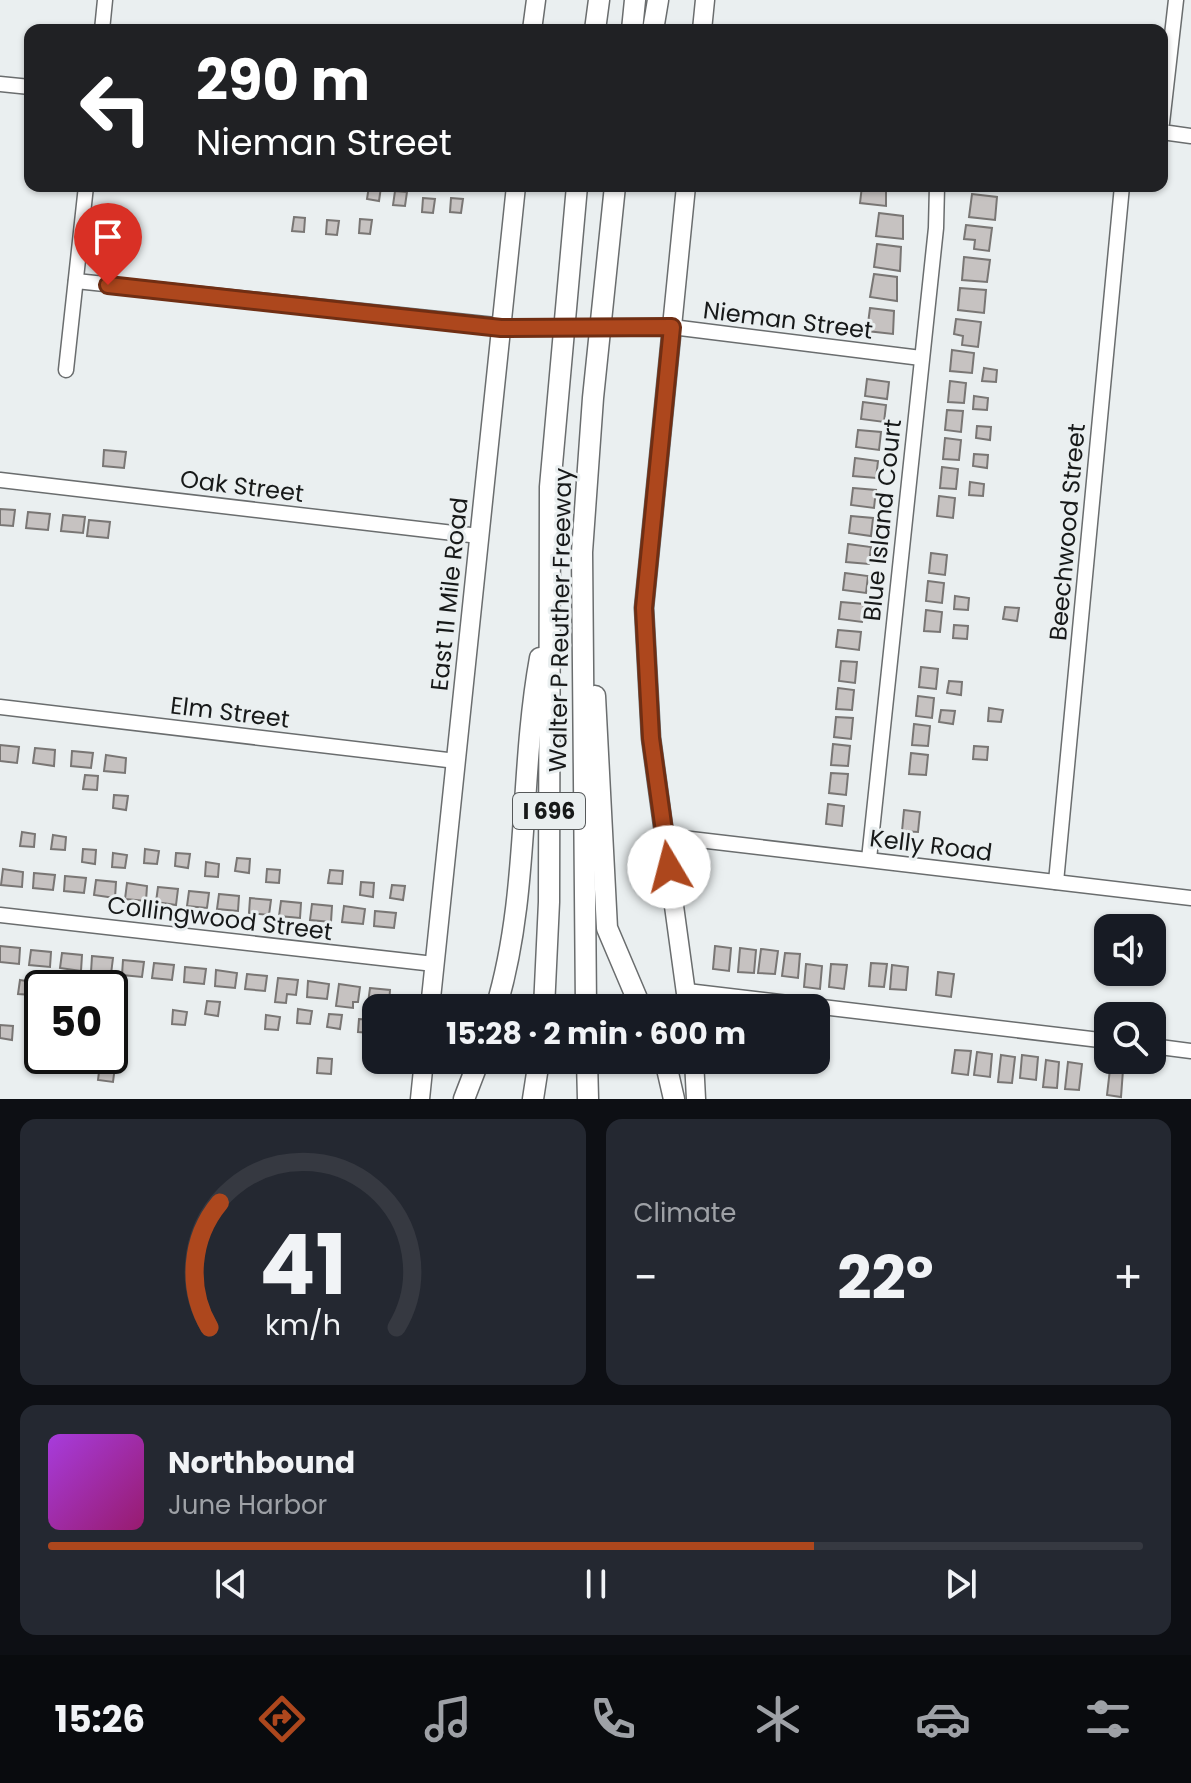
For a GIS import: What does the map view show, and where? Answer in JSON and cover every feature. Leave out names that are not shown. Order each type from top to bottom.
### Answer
[{"type":"highway","points":[[587,0],[588,24]]},
{"type":"highway","points":[[596,24],[599,0]]},
{"type":"highway","points":[[633,24],[635,0]]},
{"type":"highway","points":[[654,24],[658,0]]},
{"type":"highway","name":"Walter P Reuther Freeway","points":[[544,994],[549,857],[547,615],[552,439],[576,192]]},
{"type":"highway","name":"Walter P Reuther Freeway","points":[[586,994],[582,552],[593,398],[614,192]]},
{"type":"highway","points":[[593,398],[616,299],[627,192]]},
{"type":"highway","points":[[499,994],[516,915],[531,705],[547,615]]},
{"type":"highway","points":[[583,629],[600,738],[607,928],[635,994]]},
{"type":"highway","points":[[464,1099],[474,1074]]},
{"type":"highway","points":[[533,1099],[537,1074]]},
{"type":"highway","points":[[587,1074],[588,1099]]},
{"type":"highway","points":[[668,1074],[674,1099]]},
{"type":"main road","points":[[533,24],[536,0]]},
{"type":"main road","points":[[703,24],[705,0]]},
{"type":"main road","name":"East 11 Mile Road","points":[[431,994],[515,192]]},
{"type":"main road","points":[[685,192],[644,608],[651,738],[686,994]]},
{"type":"main road","points":[[420,1099],[423,1074]]},
{"type":"main road","points":[[695,1074],[696,1099]]},
{"type":"street","points":[[103,24],[105,0]]},
{"type":"street","points":[[1168,70],[1176,0]]},
{"type":"street","points":[[0,84],[24,86]]},
{"type":"street","points":[[1168,133],[1191,136]]},
{"type":"street","points":[[66,370],[85,192]]},
{"type":"street","name":"Blue Island Court","points":[[869,859],[936,192]]},
{"type":"street","name":"Beechwood Street","points":[[1056,882],[1121,192]]},
{"type":"street","name":"Nieman Street","points":[[76,281],[501,328],[672,327],[921,358]]},
{"type":"street","name":"Oak Street","points":[[0,480],[479,536]]},
{"type":"street","name":"Elm Street","points":[[0,707],[456,761]]},
{"type":"street","name":"Kelly Road","points":[[665,836],[1191,898]]},
{"type":"street","name":"Collingwood Street","points":[[0,915],[434,964]]},
{"type":"street","points":[[830,1014],[1094,1040]]},
{"type":"street","points":[[1166,1048],[1191,1051]]},
{"type":"building","points":[[368,192],[380,192],[379,201],[367,199]]},
{"type":"building","points":[[395,192],[407,192],[405,206],[393,205]]},
{"type":"building","points":[[861,192],[886,192],[886,206],[860,203]]},
{"type":"building","points":[[972,194],[997,197],[995,220],[969,217]]},
{"type":"building","points":[[423,198],[435,199],[433,213],[422,212]]},
{"type":"building","points":[[451,198],[463,199],[461,213],[450,212]]},
{"type":"building","points":[[879,213],[903,216],[903,239],[876,236]]},
{"type":"building","points":[[294,217],[305,218],[304,232],[292,231]]},
{"type":"building","points":[[360,219],[372,220],[370,234],[359,233]]},
{"type":"building","points":[[327,220],[339,221],[337,235],[326,234]]},
{"type":"building","points":[[966,225],[992,228],[989,251],[974,249],[975,240],[964,239]]},
{"type":"building","points":[[877,244],[901,247],[900,271],[874,267]]},
{"type":"building","points":[[964,257],[990,260],[987,282],[962,280]]},
{"type":"building","points":[[874,274],[897,277],[897,301],[870,297]]},
{"type":"building","points":[[960,288],[986,290],[984,313],[958,310]]},
{"type":"building","points":[[870,308],[894,311],[893,334],[867,331]]},
{"type":"building","points":[[956,319],[981,322],[978,347],[962,345],[963,336],[954,334]]},
{"type":"building","points":[[952,350],[974,353],[972,373],[950,371]]},
{"type":"building","points":[[984,368],[997,370],[996,382],[982,381]]},
{"type":"building","points":[[867,379],[889,382],[887,399],[865,396]]},
{"type":"building","points":[[950,381],[966,383],[964,403],[948,402]]},
{"type":"building","points":[[974,396],[988,398],[987,410],[973,409]]},
{"type":"building","points":[[863,402],[886,405],[884,422],[861,419]]},
{"type":"building","points":[[947,410],[963,411],[961,432],[945,430]]},
{"type":"building","points":[[977,426],[991,427],[990,440],[976,438]]},
{"type":"building","points":[[858,430],[881,432],[879,450],[856,447]]},
{"type":"building","points":[[945,438],[961,440],[959,460],[943,459]]},
{"type":"building","points":[[104,450],[126,452],[124,468],[103,466]]},
{"type":"building","points":[[974,454],[988,455],[987,468],[973,466]]},
{"type":"building","points":[[855,458],[878,461],[876,478],[853,476]]},
{"type":"building","points":[[942,467],[958,469],[956,489],[940,488]]},
{"type":"building","points":[[970,482],[984,484],[983,496],[969,495]]},
{"type":"building","points":[[853,488],[876,490],[874,508],[851,505]]},
{"type":"building","points":[[939,496],[955,498],[953,518],[937,516]]},
{"type":"building","points":[[0,509],[15,510],[13,526],[0,525]]},
{"type":"building","points":[[28,512],[50,514],[48,530],[26,528]]},
{"type":"building","points":[[63,515],[85,517],[83,533],[61,531]]},
{"type":"building","points":[[851,516],[873,518],[871,536],[849,533]]},
{"type":"building","points":[[89,520],[110,522],[108,538],[87,536]]},
{"type":"building","points":[[848,544],[871,547],[869,564],[846,562]]},
{"type":"building","points":[[931,553],[947,555],[945,575],[929,573]]},
{"type":"building","points":[[845,573],[868,576],[866,593],[843,590]]},
{"type":"building","points":[[928,581],[944,583],[942,603],[926,601]]},
{"type":"building","points":[[955,596],[969,598],[968,610],[954,609]]},
{"type":"building","points":[[841,602],[864,604],[862,622],[839,619]]},
{"type":"building","points":[[1005,607],[1019,608],[1017,621],[1003,619]]},
{"type":"building","points":[[926,610],[942,612],[940,632],[924,631]]},
{"type":"building","points":[[954,625],[968,626],[967,639],[953,638]]},
{"type":"building","points":[[838,630],[861,632],[859,650],[836,647]]},
{"type":"building","points":[[841,661],[857,662],[855,683],[839,681]]},
{"type":"building","points":[[921,667],[938,669],[936,689],[919,687]]},
{"type":"building","points":[[949,681],[962,682],[961,695],[947,693]]},
{"type":"building","points":[[838,688],[854,690],[852,710],[836,709]]},
{"type":"building","points":[[918,696],[934,698],[932,718],[916,716]]},
{"type":"building","points":[[989,708],[1003,710],[1001,722],[988,721]]},
{"type":"building","points":[[941,710],[955,711],[953,724],[939,722]]},
{"type":"building","points":[[836,717],[853,718],[851,739],[834,737]]},
{"type":"building","points":[[914,724],[930,726],[928,746],[912,745]]},
{"type":"building","points":[[833,744],[850,746],[848,766],[831,765]]},
{"type":"building","points":[[0,745],[19,747],[17,763],[0,761]]},
{"type":"building","points":[[974,746],[988,747],[987,760],[973,759]]},
{"type":"building","points":[[35,748],[55,750],[54,766],[33,763]]},
{"type":"building","points":[[72,751],[93,753],[91,768],[71,766]]},
{"type":"building","points":[[911,753],[928,755],[926,775],[909,774]]},
{"type":"building","points":[[106,755],[126,758],[125,773],[104,771]]},
{"type":"building","points":[[831,773],[848,774],[846,795],[829,793]]},
{"type":"building","points":[[85,775],[98,776],[97,790],[83,789]]},
{"type":"building","points":[[114,795],[128,796],[126,810],[113,808]]},
{"type":"building","points":[[828,804],[844,806],[842,826],[826,824]]},
{"type":"building","points":[[904,810],[920,812],[918,832],[902,831]]},
{"type":"building","points":[[22,832],[35,834],[34,847],[20,846]]},
{"type":"building","points":[[53,835],[66,837],[65,850],[51,849]]},
{"type":"building","points":[[83,849],[96,850],[95,864],[82,862]]},
{"type":"building","points":[[145,849],[159,851],[157,864],[144,863]]},
{"type":"building","points":[[113,853],[127,855],[125,868],[112,867]]},
{"type":"building","points":[[176,853],[190,854],[188,868],[175,866]]},
{"type":"building","points":[[237,858],[250,859],[249,873],[235,871]]},
{"type":"building","points":[[206,862],[219,864],[218,877],[205,876]]},
{"type":"building","points":[[3,869],[23,872],[22,887],[1,885]]},
{"type":"building","points":[[267,869],[280,870],[279,883],[266,882]]},
{"type":"building","points":[[330,870],[343,871],[342,884],[328,883]]},
{"type":"building","points":[[34,873],[55,875],[53,890],[33,888]]},
{"type":"building","points":[[65,876],[86,878],[84,893],[64,891]]},
{"type":"building","points":[[96,880],[116,882],[115,898],[94,895]]},
{"type":"building","points":[[361,882],[374,883],[373,897],[360,895]]},
{"type":"building","points":[[127,883],[147,886],[146,901],[125,899]]},
{"type":"building","points":[[392,885],[405,886],[403,900],[390,898]]},
{"type":"building","points":[[158,887],[178,889],[176,905],[156,902]]},
{"type":"building","points":[[189,891],[209,893],[207,908],[187,906]]},
{"type":"building","points":[[219,894],[239,896],[238,911],[217,909]]},
{"type":"building","points":[[250,898],[271,900],[269,915],[249,913]]},
{"type":"building","points":[[281,901],[301,903],[300,918],[279,916]]},
{"type":"building","points":[[312,904],[332,906],[331,922],[310,920]]},
{"type":"building","points":[[344,906],[365,909],[363,924],[342,922]]},
{"type":"building","points":[[375,911],[396,913],[394,928],[374,926]]},
{"type":"building","points":[[0,946],[20,948],[19,964],[0,962]]},
{"type":"building","points":[[715,946],[731,948],[729,971],[713,969]]},
{"type":"building","points":[[740,948],[756,950],[754,973],[738,972]]},
{"type":"building","points":[[761,949],[778,951],[775,974],[758,973]]},
{"type":"building","points":[[31,950],[51,952],[50,967],[29,965]]},
{"type":"building","points":[[62,953],[82,955],[81,970],[60,968]]},
{"type":"building","points":[[785,953],[800,954],[798,978],[782,976]]},
{"type":"building","points":[[92,956],[113,958],[112,970],[91,970]]},
{"type":"building","points":[[123,960],[144,962],[142,977],[128,976],[128,970],[122,970]]},
{"type":"building","points":[[154,963],[174,965],[172,980],[152,978]]},
{"type":"building","points":[[871,963],[887,964],[884,987],[869,986]]},
{"type":"building","points":[[806,964],[822,966],[820,989],[804,987]]},
{"type":"building","points":[[831,964],[847,965],[844,989],[829,987]]},
{"type":"building","points":[[892,965],[908,967],[906,990],[890,989]]},
{"type":"building","points":[[185,967],[206,969],[204,984],[184,982]]},
{"type":"building","points":[[216,970],[237,973],[235,988],[215,986]]},
{"type":"building","points":[[938,972],[954,974],[951,997],[936,995]]},
{"type":"building","points":[[247,974],[267,976],[265,991],[245,989]]},
{"type":"building","points":[[278,978],[298,980],[296,995],[287,994],[286,1003],[275,1002]]},
{"type":"building","points":[[20,980],[24,981],[24,994],[18,994]]},
{"type":"building","points":[[308,981],[329,984],[327,999],[307,997]]},
{"type":"building","points":[[339,984],[360,987],[358,1002],[353,1002],[353,1008],[336,1006]]},
{"type":"building","points":[[370,988],[390,990],[390,994],[369,994]]},
{"type":"building","points":[[207,1001],[220,1002],[218,1016],[205,1014]]},
{"type":"building","points":[[298,1009],[312,1011],[310,1024],[297,1023]]},
{"type":"building","points":[[173,1010],[187,1012],[185,1025],[172,1024]]},
{"type":"building","points":[[329,1014],[342,1015],[340,1029],[327,1027]]},
{"type":"building","points":[[266,1015],[280,1017],[278,1030],[265,1029]]},
{"type":"building","points":[[359,1019],[362,1019],[362,1032],[358,1032]]},
{"type":"building","points":[[0,1025],[13,1026],[12,1040],[0,1038]]},
{"type":"building","points":[[955,1050],[971,1051],[968,1075],[952,1073]]},
{"type":"building","points":[[977,1052],[992,1054],[990,1077],[974,1075]]},
{"type":"building","points":[[1001,1055],[1015,1057],[1012,1083],[998,1082]]},
{"type":"building","points":[[1022,1055],[1038,1057],[1036,1080],[1020,1078]]},
{"type":"building","points":[[318,1058],[332,1059],[331,1074],[317,1073]]},
{"type":"building","points":[[1046,1060],[1059,1062],[1057,1088],[1043,1087]]},
{"type":"building","points":[[1068,1062],[1082,1064],[1079,1090],[1065,1089]]},
{"type":"building","points":[[99,1074],[114,1074],[113,1082],[98,1080]]},
{"type":"building","points":[[1109,1074],[1123,1074],[1121,1097],[1107,1095]]},
{"type":"route","points":[[108,285],[501,328],[672,327],[648,543],[644,608],[645,676],[669,867]]}]
